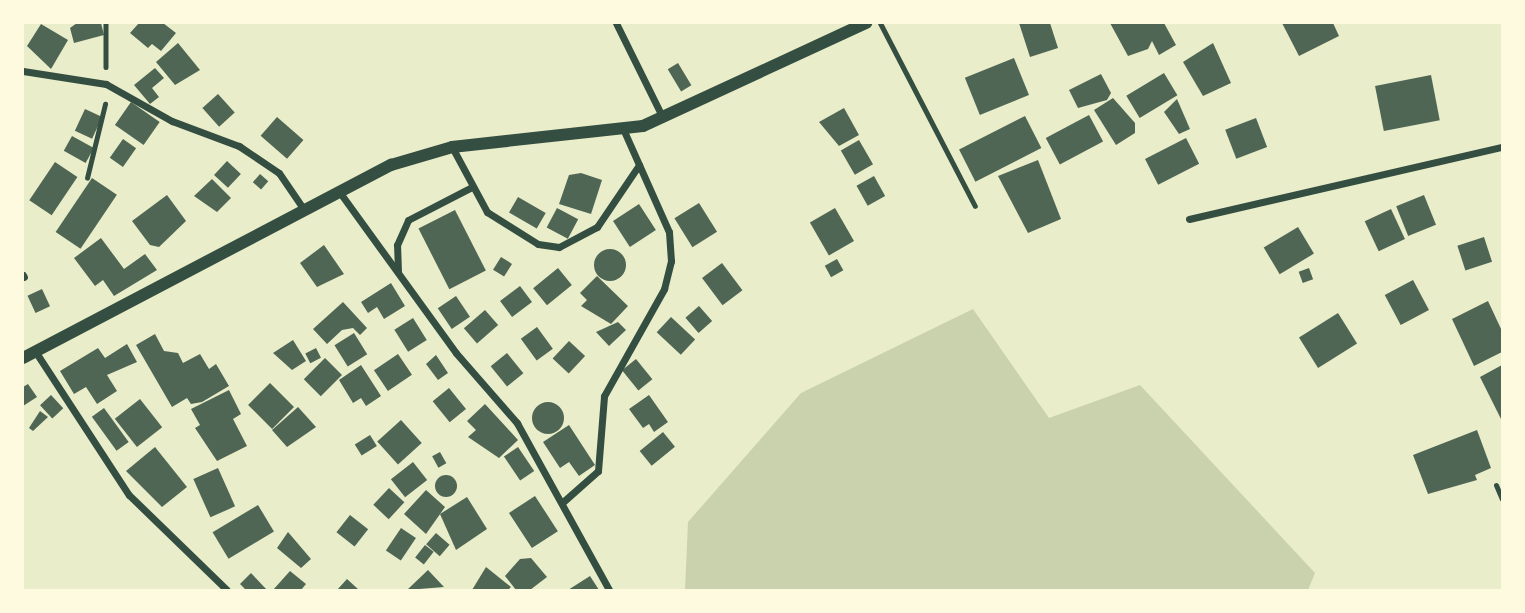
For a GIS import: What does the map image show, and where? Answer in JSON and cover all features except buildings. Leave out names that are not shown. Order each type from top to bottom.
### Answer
[{"type":"street","points":[[616,23],[663,118]]},
{"type":"street","points":[[23,358],[338,189],[452,147],[624,131],[663,118],[866,23]]},
{"type":"street","points":[[23,71],[106,84],[172,121],[239,146],[279,173],[303,208]]},
{"type":"street","points":[[564,501],[598,471],[604,396],[664,289],[671,261],[669,232],[624,131]]},
{"type":"street","points":[[1189,219],[1502,146]]},
{"type":"street","points":[[452,147],[470,188],[510,230],[559,247],[597,227],[639,165]]},
{"type":"street","points":[[398,273],[397,245],[408,220],[470,188]]},
{"type":"street","points":[[338,189],[456,353],[495,393],[564,501],[609,590]]},
{"type":"street","points":[[35,351],[129,495],[227,590]]},
{"type":"lane","points":[[880,23],[975,205]]},
{"type":"lane","points":[[1496,485],[1502,499]]},
{"type":"green space","points":[[973,309],[1049,418],[1140,385],[1315,573],[1308,590],[685,590],[688,522],[801,393]]}]
